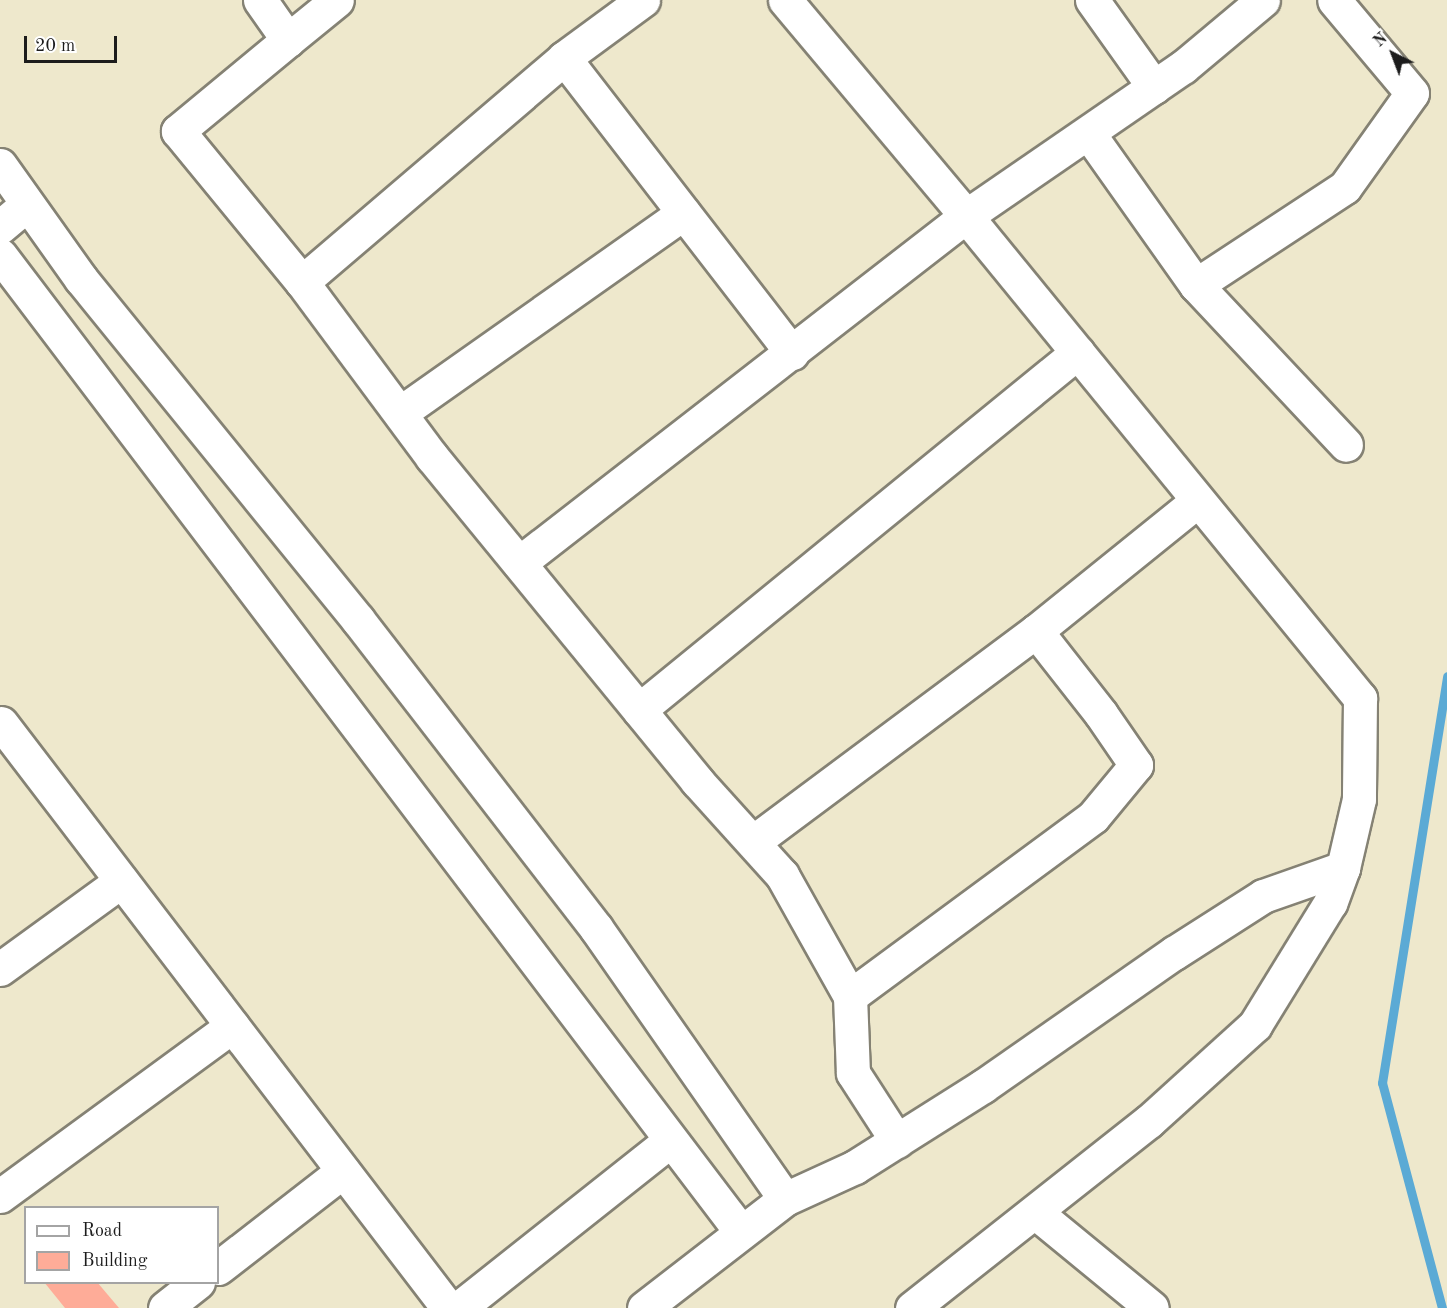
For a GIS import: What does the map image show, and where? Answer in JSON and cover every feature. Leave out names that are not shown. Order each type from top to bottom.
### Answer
[{"type":"street","points":[[260,0],[288,40]]},
{"type":"street","points":[[338,0],[178,131],[302,282],[400,413],[519,563],[639,710],[782,875],[850,996],[853,1073],[897,1141]]},
{"type":"street","points":[[302,282],[564,58],[644,0]]},
{"type":"street","points":[[1092,0],[1154,87]]},
{"type":"street","points":[[519,563],[966,216],[1089,134],[1183,67],[1263,0]]},
{"type":"street","points":[[1196,285],[1345,187],[1412,93],[1334,0]]},
{"type":"street","points":[[792,2],[1360,698],[1359,799],[1343,868],[1330,903],[1255,1025],[1149,1121],[912,1308]]},
{"type":"street","points":[[564,58],[792,353]]},
{"type":"street","points":[[1089,134],[1196,285],[1347,445]]},
{"type":"street","points":[[0,165],[81,279],[358,620],[596,928],[785,1199]]},
{"type":"street","points":[[0,227],[27,204]]},
{"type":"street","points":[[400,413],[684,213]]},
{"type":"street","points":[[0,255],[741,1232]]},
{"type":"street","points":[[639,710],[1078,352]]},
{"type":"street","points":[[753,842],[1036,631],[1197,501]]},
{"type":"street","points":[[850,996],[1093,817],[1136,765],[1101,714],[1036,631]]},
{"type":"street","points":[[0,723],[448,1308]]},
{"type":"street","points":[[644,1308],[785,1199],[855,1167],[897,1141],[983,1086],[1174,953],[1263,896],[1343,868]]},
{"type":"street","points":[[0,969],[121,881]]},
{"type":"street","points":[[0,1196],[232,1026]]},
{"type":"street","points":[[459,1308],[670,1140]]},
{"type":"street","points":[[219,1267],[343,1171]]},
{"type":"street","points":[[1035,1212],[1152,1308]]},
{"type":"street","points":[[165,1308],[195,1284]]},
{"type":"building","points":[[46,1284],[99,1284],[119,1308],[65,1308]]},
{"type":"waterway","points":[[1442,1308],[1382,1083],[1447,676]]}]
